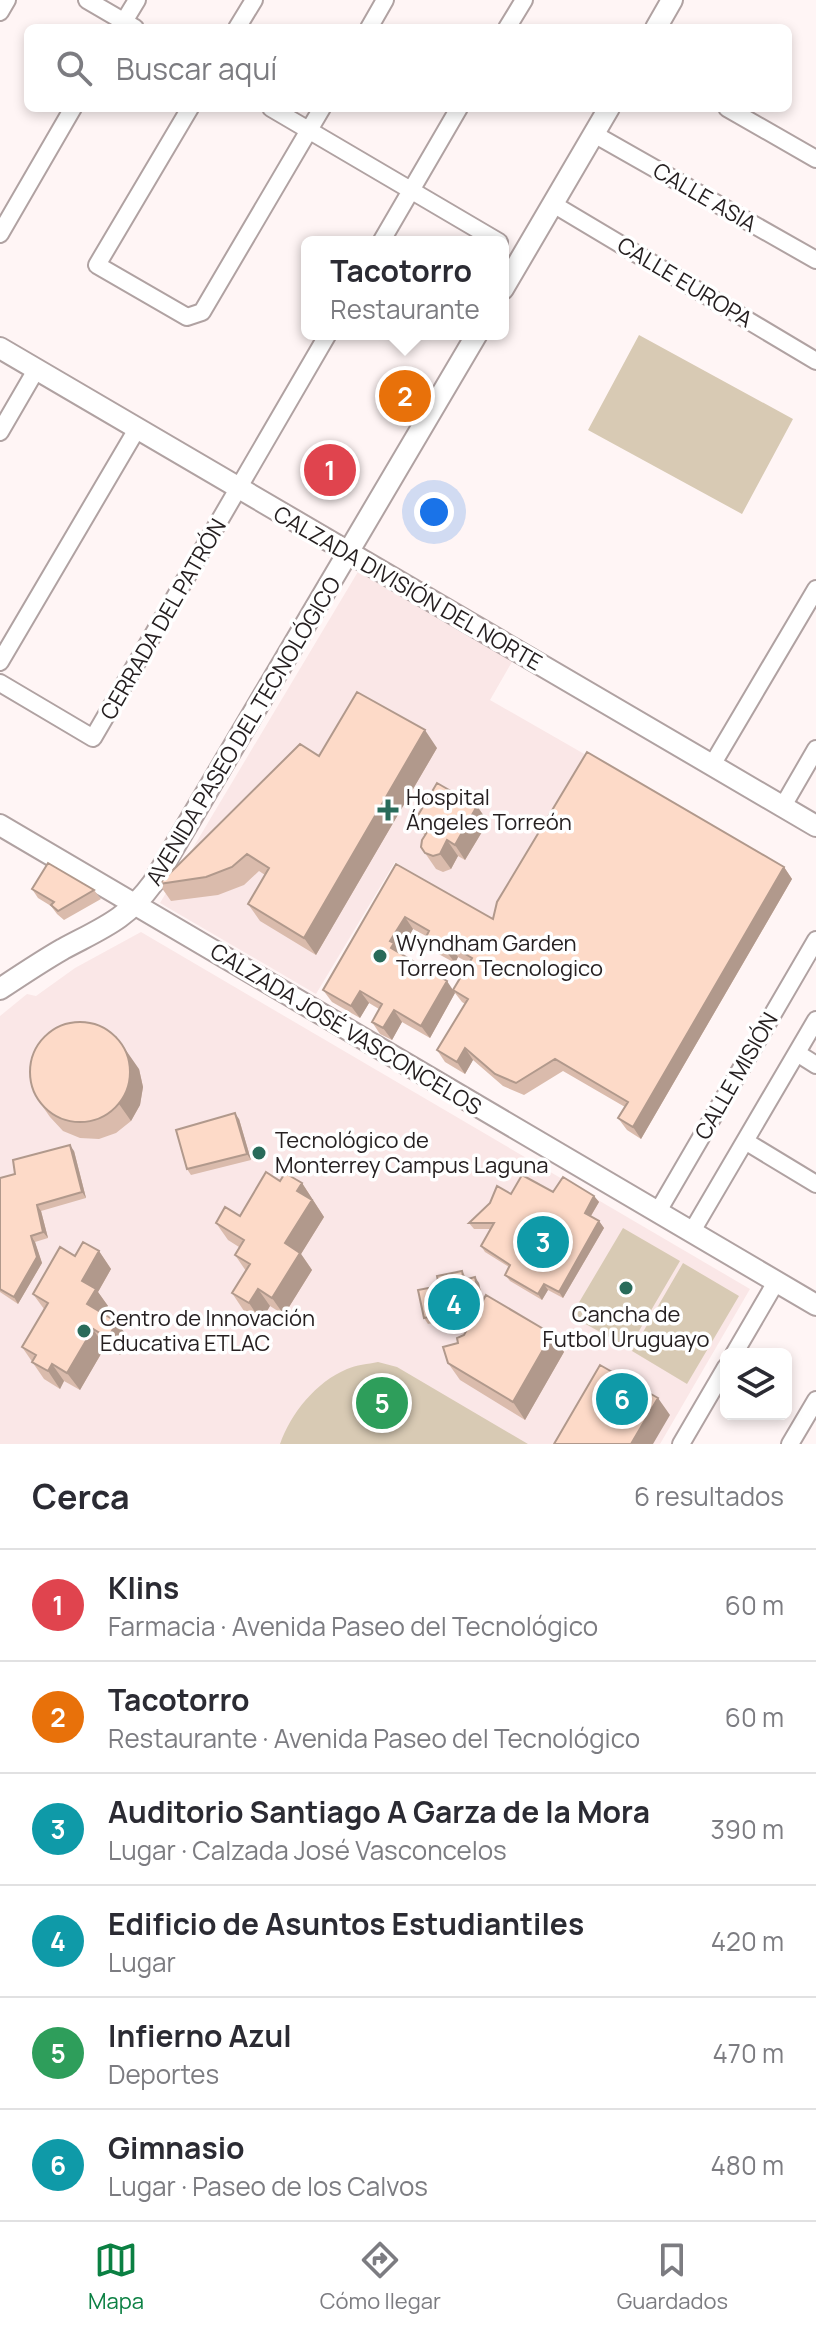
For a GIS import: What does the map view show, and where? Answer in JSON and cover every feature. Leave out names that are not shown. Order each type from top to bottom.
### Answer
[{"type":"main road","points":[[658,24],[672,0]]},
{"type":"main road","points":[[509,279],[607,112]]},
{"type":"main road","name":"AVENIDA PASEO DEL TECNOLÓGICO","points":[[0,989],[114,922],[137,905],[349,554],[474,340]]},
{"type":"main road","name":"CALZADA DIVISIÓN DEL NORTE","points":[[0,348],[816,826]]},
{"type":"main road","name":"CALZADA JOSÉ VASCONCELOS","points":[[0,825],[816,1305]]},
{"type":"street","points":[[0,12],[7,0]]},
{"type":"street","points":[[87,0],[123,24]]},
{"type":"street","points":[[127,24],[137,0]]},
{"type":"street","points":[[239,24],[254,0]]},
{"type":"street","points":[[371,24],[385,0]]},
{"type":"street","points":[[509,24],[524,0]]},
{"type":"street","points":[[0,234],[71,112]]},
{"type":"street","points":[[188,112],[97,265],[187,317],[202,312],[320,112]]},
{"type":"street","points":[[278,112],[489,236]]},
{"type":"street","points":[[384,236],[457,112]]},
{"type":"street","points":[[734,112],[816,159]]},
{"type":"street","name":"CALLE ASIA","points":[[594,134],[816,260]]},
{"type":"street","name":"CALLE EUROPA","points":[[553,204],[816,361]]},
{"type":"street","points":[[509,248],[523,256]]},
{"type":"street","points":[[239,489],[325,340]]},
{"type":"street","points":[[0,432],[36,370]]},
{"type":"street","points":[[0,662],[137,429]]},
{"type":"street","name":"CERRADA DEL PATRÓN","points":[[0,683],[93,738],[239,489]]},
{"type":"street","points":[[712,765],[816,589]]},
{"type":"street","points":[[783,806],[816,749]]},
{"type":"street","name":"CALLE MISIÓN","points":[[657,1213],[816,940]]},
{"type":"street","name":"CALLE MISIÓN","points":[[691,1233],[816,1020]]},
{"type":"street","points":[[797,1053],[816,1065]]},
{"type":"street","points":[[745,1141],[816,1184]]},
{"type":"street","points":[[738,1348],[776,1282]]},
{"type":"street","points":[[681,1444],[720,1377]]},
{"type":"street","points":[[790,1444],[816,1400]]},
{"type":"shaded area","points":[[639,335],[793,419],[742,514],[588,430]]},
{"type":"shaded area","name":"Hospital Ángeles Torreón","points":[[359,570],[513,660],[490,700],[593,759],[495,921],[395,862],[316,994],[160,903]]},
{"type":"shaded area","name":"Tecnológico de Monterrey Campus Laguna","points":[[141,932],[750,1289],[660,1444],[0,1444],[0,1016],[27,994],[36,996],[75,968]]},
{"type":"shaded area","name":"Cancha de Futbol Uruguayo","points":[[623,1228],[680,1261],[629,1348],[571,1316]]},
{"type":"shaded area","name":"Cancha de Futbol Uruguayo","points":[[683,1263],[739,1296],[687,1384],[632,1351]]},
{"type":"shaded area","points":[[378,1362],[397,1367],[528,1444],[280,1444],[298,1410],[315,1390],[351,1368]]},
{"type":"building","points":[[357,692],[425,730],[304,938],[248,904],[269,868],[247,854],[232,867],[206,877],[159,884],[300,744],[319,756]]},
{"type":"building","points":[[587,752],[784,867],[633,1127],[618,1118],[628,1102],[555,1059],[516,1083],[495,1074],[465,1048],[457,1062],[437,1050],[468,999],[453,990],[472,958],[450,945],[446,951],[425,939],[429,931],[405,917],[390,941],[394,943],[391,948],[447,981],[421,1026],[394,1010],[383,1028],[372,1022],[382,1004],[360,991],[351,1006],[323,990],[396,864],[493,919],[497,902]]},
{"type":"building","points":[[437,783],[477,806],[455,845],[447,840],[440,854],[433,856],[421,847],[429,829],[414,822]]},
{"type":"building","points":[[48,863],[94,890],[58,911],[51,905],[54,902],[32,889]]},
{"type":"building","points":[[80,1022],[99,1026],[115,1037],[126,1053],[130,1072],[126,1091],[115,1107],[99,1118],[80,1122],[61,1118],[45,1107],[34,1091],[30,1072],[34,1053],[45,1037],[61,1026]]},
{"type":"building","points":[[235,1113],[247,1154],[187,1169],[176,1130]]},
{"type":"building","points":[[70,1145],[82,1192],[37,1205],[43,1232],[31,1236],[37,1257],[14,1297],[0,1289],[0,1178],[15,1174],[13,1160]]},
{"type":"building","points":[[266,1172],[280,1181],[285,1173],[302,1183],[297,1191],[312,1200],[285,1243],[300,1253],[272,1298],[258,1289],[249,1303],[232,1293],[250,1264],[235,1255],[244,1240],[216,1223],[225,1207],[240,1216]]},
{"type":"building","points":[[522,1175],[553,1192],[563,1177],[594,1196],[585,1213],[599,1221],[559,1292],[544,1284],[538,1294],[505,1275],[510,1265],[481,1246],[494,1223],[469,1223],[490,1203],[497,1186],[511,1194]]},
{"type":"building","name":"Centro de Innovación Educativa ETLAC","points":[[83,1242],[99,1251],[82,1281],[96,1289],[87,1304],[117,1322],[108,1338],[93,1329],[67,1373],[52,1364],[48,1371],[32,1362],[36,1355],[22,1347],[48,1303],[33,1294],[60,1247],[75,1256]]},
{"type":"building","points":[[462,1271],[464,1280],[475,1277],[481,1305],[424,1318],[418,1290],[439,1286],[437,1276]]},
{"type":"building","points":[[486,1295],[552,1334],[513,1402],[448,1363],[443,1347],[458,1343],[457,1338],[464,1335]]},
{"type":"building","points":[[600,1365],[658,1398],[631,1444],[554,1444]]},
{"type":"place","name":"Tacotorro","points":[[405,396]]},
{"type":"place","name":"Klins","points":[[330,470]]},
{"type":"place","name":"Hospital Ángeles Torreón","points":[[388,810]]},
{"type":"place","name":"Wyndham Garden Torreon Tecnologico","points":[[380,956]]},
{"type":"place","name":"Tecnológico de Monterrey Campus Laguna","points":[[259,1153]]},
{"type":"place","name":"Auditorio Santiago A Garza de la Mora","points":[[543,1242]]},
{"type":"place","name":"Cancha de Futbol Uruguayo","points":[[626,1288]]},
{"type":"place","name":"Edificio de Asuntos Estudiantiles","points":[[454,1304]]},
{"type":"place","name":"Centro de Innovación Educativa ETLAC","points":[[84,1331]]},
{"type":"place","name":"Gimnasio","points":[[622,1399]]},
{"type":"place","name":"Infierno Azul","points":[[382,1403]]}]
